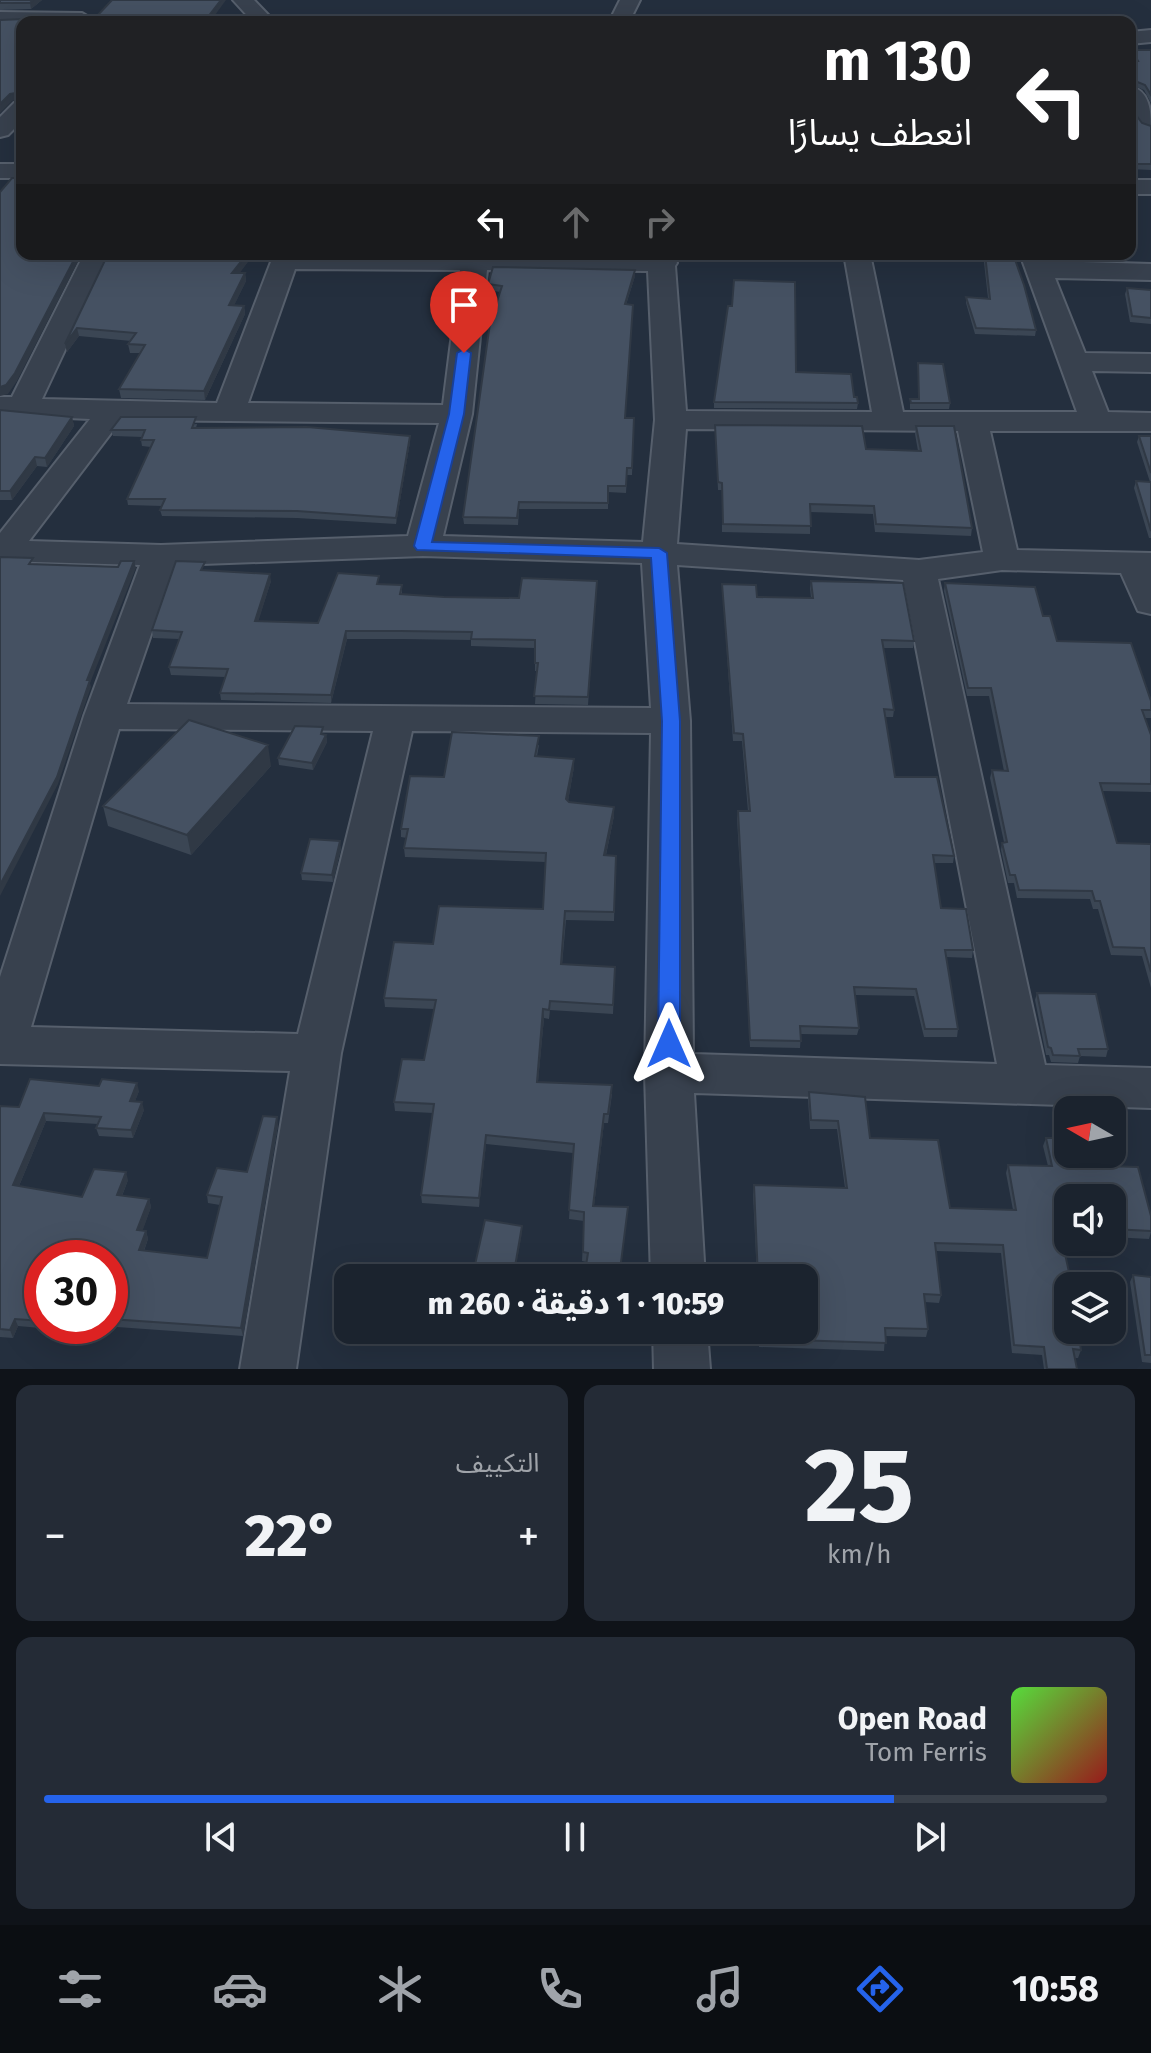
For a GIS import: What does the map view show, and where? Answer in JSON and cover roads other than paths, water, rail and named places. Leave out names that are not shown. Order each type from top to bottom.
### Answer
[{"type":"street","points":[[243,0],[259,16]]},
{"type":"street","points":[[0,130],[16,114]]},
{"type":"street","points":[[94,260],[11,406],[112,411],[457,414]]},
{"type":"street","points":[[229,412],[286,260]]},
{"type":"street","points":[[399,260],[568,260]]},
{"type":"street","points":[[662,260],[671,420],[659,553],[671,721],[669,1073],[677,1264]]},
{"type":"street","points":[[858,260],[889,421]]},
{"type":"street","points":[[423,546],[457,414],[474,262]]},
{"type":"street","points":[[1096,422],[1037,262],[1151,272]]},
{"type":"street","points":[[1074,362],[1151,363]]},
{"type":"street","points":[[2,551],[112,411]]},
{"type":"street","points":[[671,420],[1151,422]]},
{"type":"street","points":[[972,421],[1002,560]]},
{"type":"street","points":[[2,551],[161,555],[423,546],[659,553],[919,571],[1002,560],[1143,563],[1151,603]]},
{"type":"street","points":[[161,555],[103,716],[1,1045],[317,1053]]},
{"type":"street","points":[[919,571],[1025,1085]]},
{"type":"street","points":[[103,716],[671,721]]},
{"type":"street","points":[[268,1369],[317,1053],[395,719]]},
{"type":"street","points":[[669,1073],[1151,1088]]},
{"type":"street","points":[[681,1344],[682,1369]]}]
